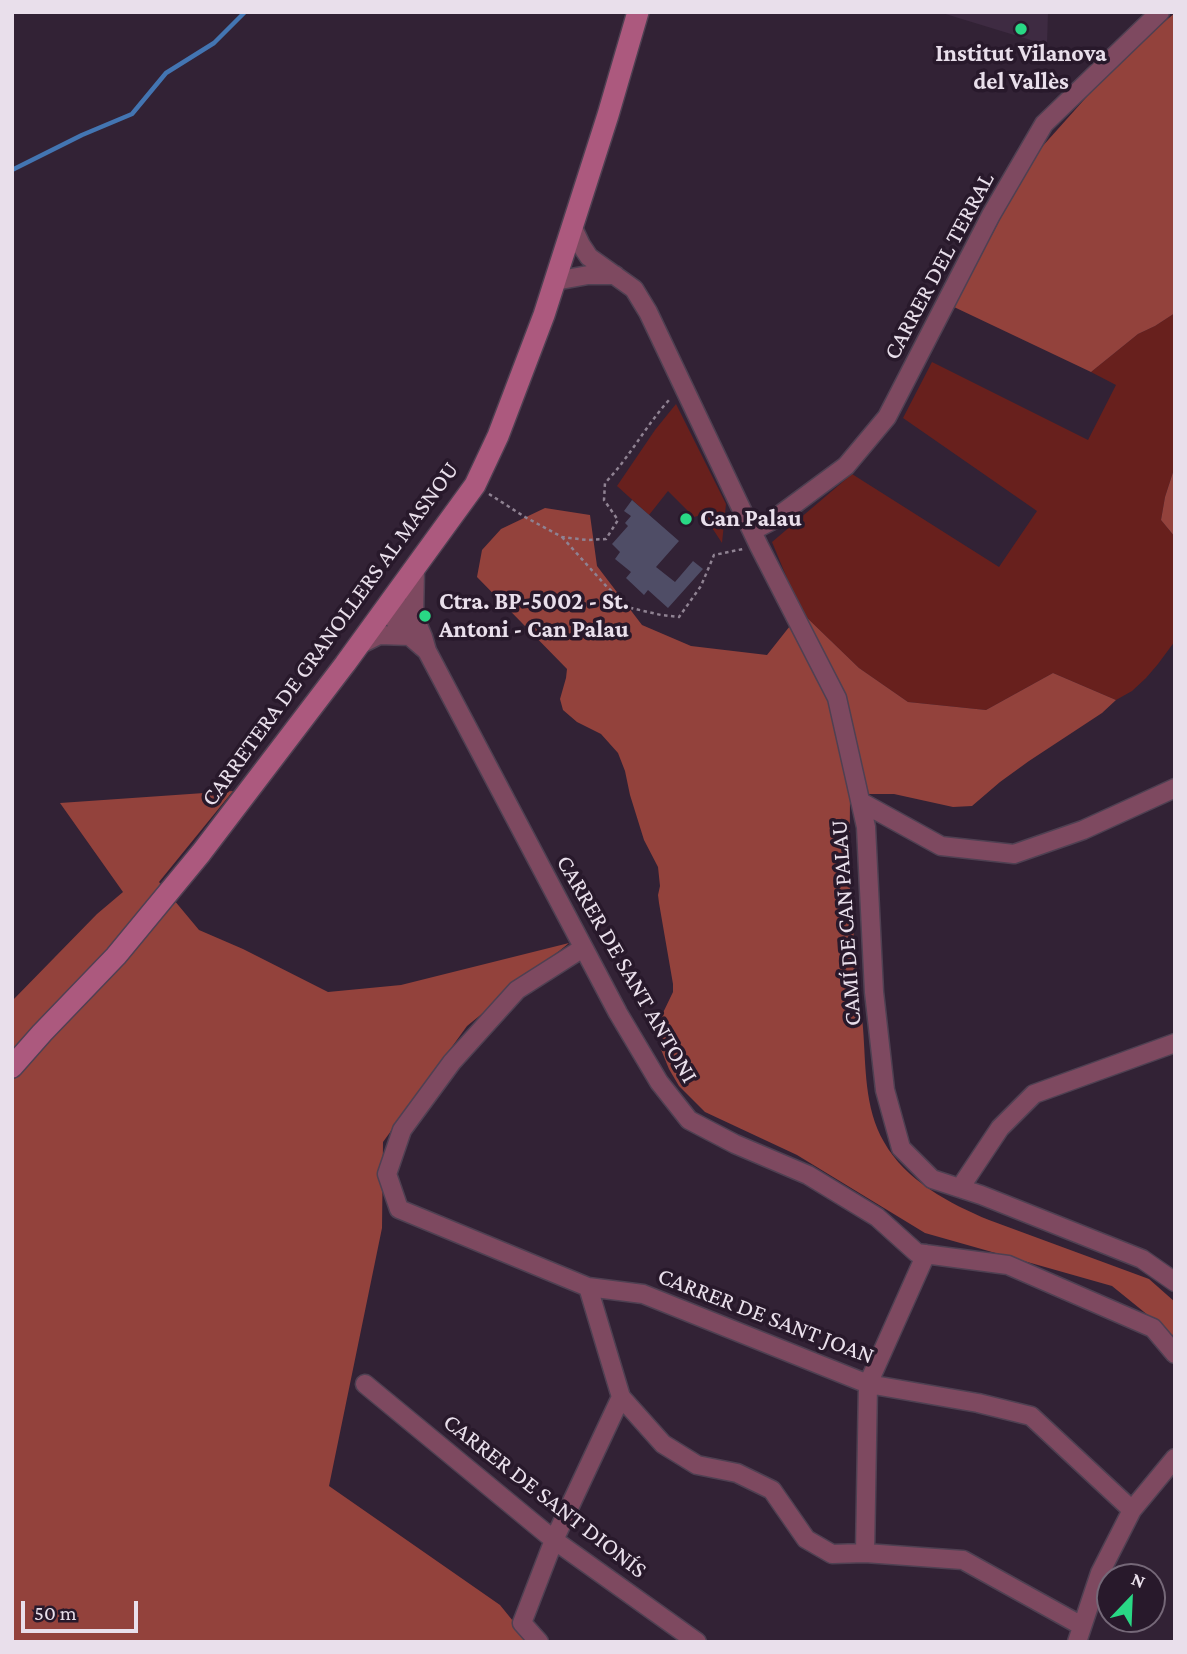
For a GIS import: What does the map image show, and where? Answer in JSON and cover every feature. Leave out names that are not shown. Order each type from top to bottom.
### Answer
[{"type":"main road","name":"CARRETERA DE GRANOLLERS AL MASNOU","points":[[12,1068],[116,956],[201,853],[359,645],[475,485],[498,436],[544,315],[638,12]]},
{"type":"street","name":"CARRER DEL TERRAL","points":[[756,539],[773,520],[846,466],[887,417],[991,215],[1044,124],[1160,12]]},
{"type":"street","name":"CAMÍ DE CAN PALAU","points":[[572,226],[589,257],[634,289],[648,312],[756,539],[837,698],[866,827],[874,992],[885,1090],[901,1148],[932,1179],[1142,1259],[1175,1282]]},
{"type":"street","points":[[555,281],[588,275],[615,275]]},
{"type":"street","name":"CARRER DE SANT ANTONI","points":[[415,568],[414,615],[427,651],[583,948],[659,1082],[689,1120],[735,1144],[808,1175],[877,1217],[916,1253],[1009,1265],[1153,1328],[1175,1354]]},
{"type":"street","points":[[388,606],[406,608],[414,615]]},
{"type":"street","name":"CARRER DE SANT ANTONI","points":[[388,606],[388,612],[427,651]]},
{"type":"street","points":[[359,645],[379,635],[410,636]]},
{"type":"street","points":[[861,802],[942,846],[1014,854],[1083,830],[1175,788]]},
{"type":"street","name":"CARRER DE SANT JOAN","points":[[583,948],[517,990],[452,1062],[402,1130],[387,1174],[399,1209],[588,1287],[643,1293],[868,1384],[978,1403],[1031,1416],[1132,1510]]},
{"type":"street","points":[[960,1188],[1000,1128],[1034,1094],[1175,1043]]},
{"type":"street","points":[[865,1553],[868,1384],[926,1254]]},
{"type":"street","points":[[588,1287],[621,1397],[663,1444],[697,1465],[737,1473],[772,1490],[806,1539],[832,1554],[865,1553],[962,1560],[1079,1634],[1100,1573],[1132,1510],[1175,1458]]},
{"type":"street","name":"CARRER DE SANT DIONÍS","points":[[365,1384],[554,1540],[697,1642]]},
{"type":"street","points":[[539,1642],[522,1623],[554,1540],[621,1397]]},
{"type":"path","points":[[562,537],[606,539],[618,520],[604,500],[604,483],[619,469],[656,414],[682,386]]},
{"type":"path","points":[[475,485],[562,537],[607,587],[631,608],[662,615],[679,617],[701,586],[714,555],[756,539]]},
{"type":"shaded area","name":"Institut Vilanova del Vallès","points":[[939,12],[1048,12],[1047,45]]},
{"type":"shaded area","points":[[1175,13],[1175,313],[1138,334],[1091,372],[954,307],[1032,158],[1125,54]]},
{"type":"shaded area","points":[[1175,313],[1175,466],[1161,520],[1175,537],[1175,641],[1146,678],[1132,691],[1116,700],[1053,673],[986,710],[908,702],[859,668],[801,612],[772,542],[852,474],[999,567],[1037,511],[903,418],[932,362],[1088,440],[1116,385],[1091,372],[1138,334]]},
{"type":"shaded area","points":[[676,404],[726,504],[722,543],[705,517],[694,517],[668,491],[649,515],[617,486]]},
{"type":"shaded area","points":[[1175,466],[1175,537],[1161,520]]},
{"type":"shaded area","points":[[545,508],[590,515],[597,566],[642,625],[691,646],[767,655],[801,612],[859,668],[908,702],[986,710],[1053,673],[1116,700],[1102,713],[1000,782],[972,806],[953,807],[894,794],[850,794],[850,890],[866,1071],[869,1101],[877,1129],[893,1156],[916,1179],[944,1198],[989,1220],[1149,1279],[1175,1302],[1175,1337],[1112,1286],[925,1233],[797,1155],[705,1112],[679,1086],[660,1047],[661,1017],[673,992],[673,984],[659,903],[658,867],[644,840],[618,753],[601,734],[577,722],[563,710],[560,699],[567,669],[477,577],[482,550],[501,529]]},
{"type":"shaded area","points":[[233,791],[159,882],[199,930],[328,992],[401,985],[569,943],[467,1026],[383,1142],[382,1228],[329,1486],[500,1605],[530,1642],[12,1642],[12,1001],[97,914],[123,892],[60,803]]},
{"type":"building","points":[[632,500],[679,541],[656,567],[675,582],[693,561],[703,569],[668,608],[648,590],[644,595],[626,578],[631,572],[615,559],[620,552],[612,544],[628,526],[625,523],[631,516],[624,511]]},
{"type":"waterway","points":[[12,170],[82,135],[132,114],[166,73],[214,43],[245,12]]},
{"type":"place","name":"Institut Vilanova del Vallès","points":[[1021,29]]},
{"type":"place","name":"Can Palau","points":[[686,519]]},
{"type":"place","name":"Ctra. BP-5002 - St. Antoni - Can Palau","points":[[425,616]]}]
